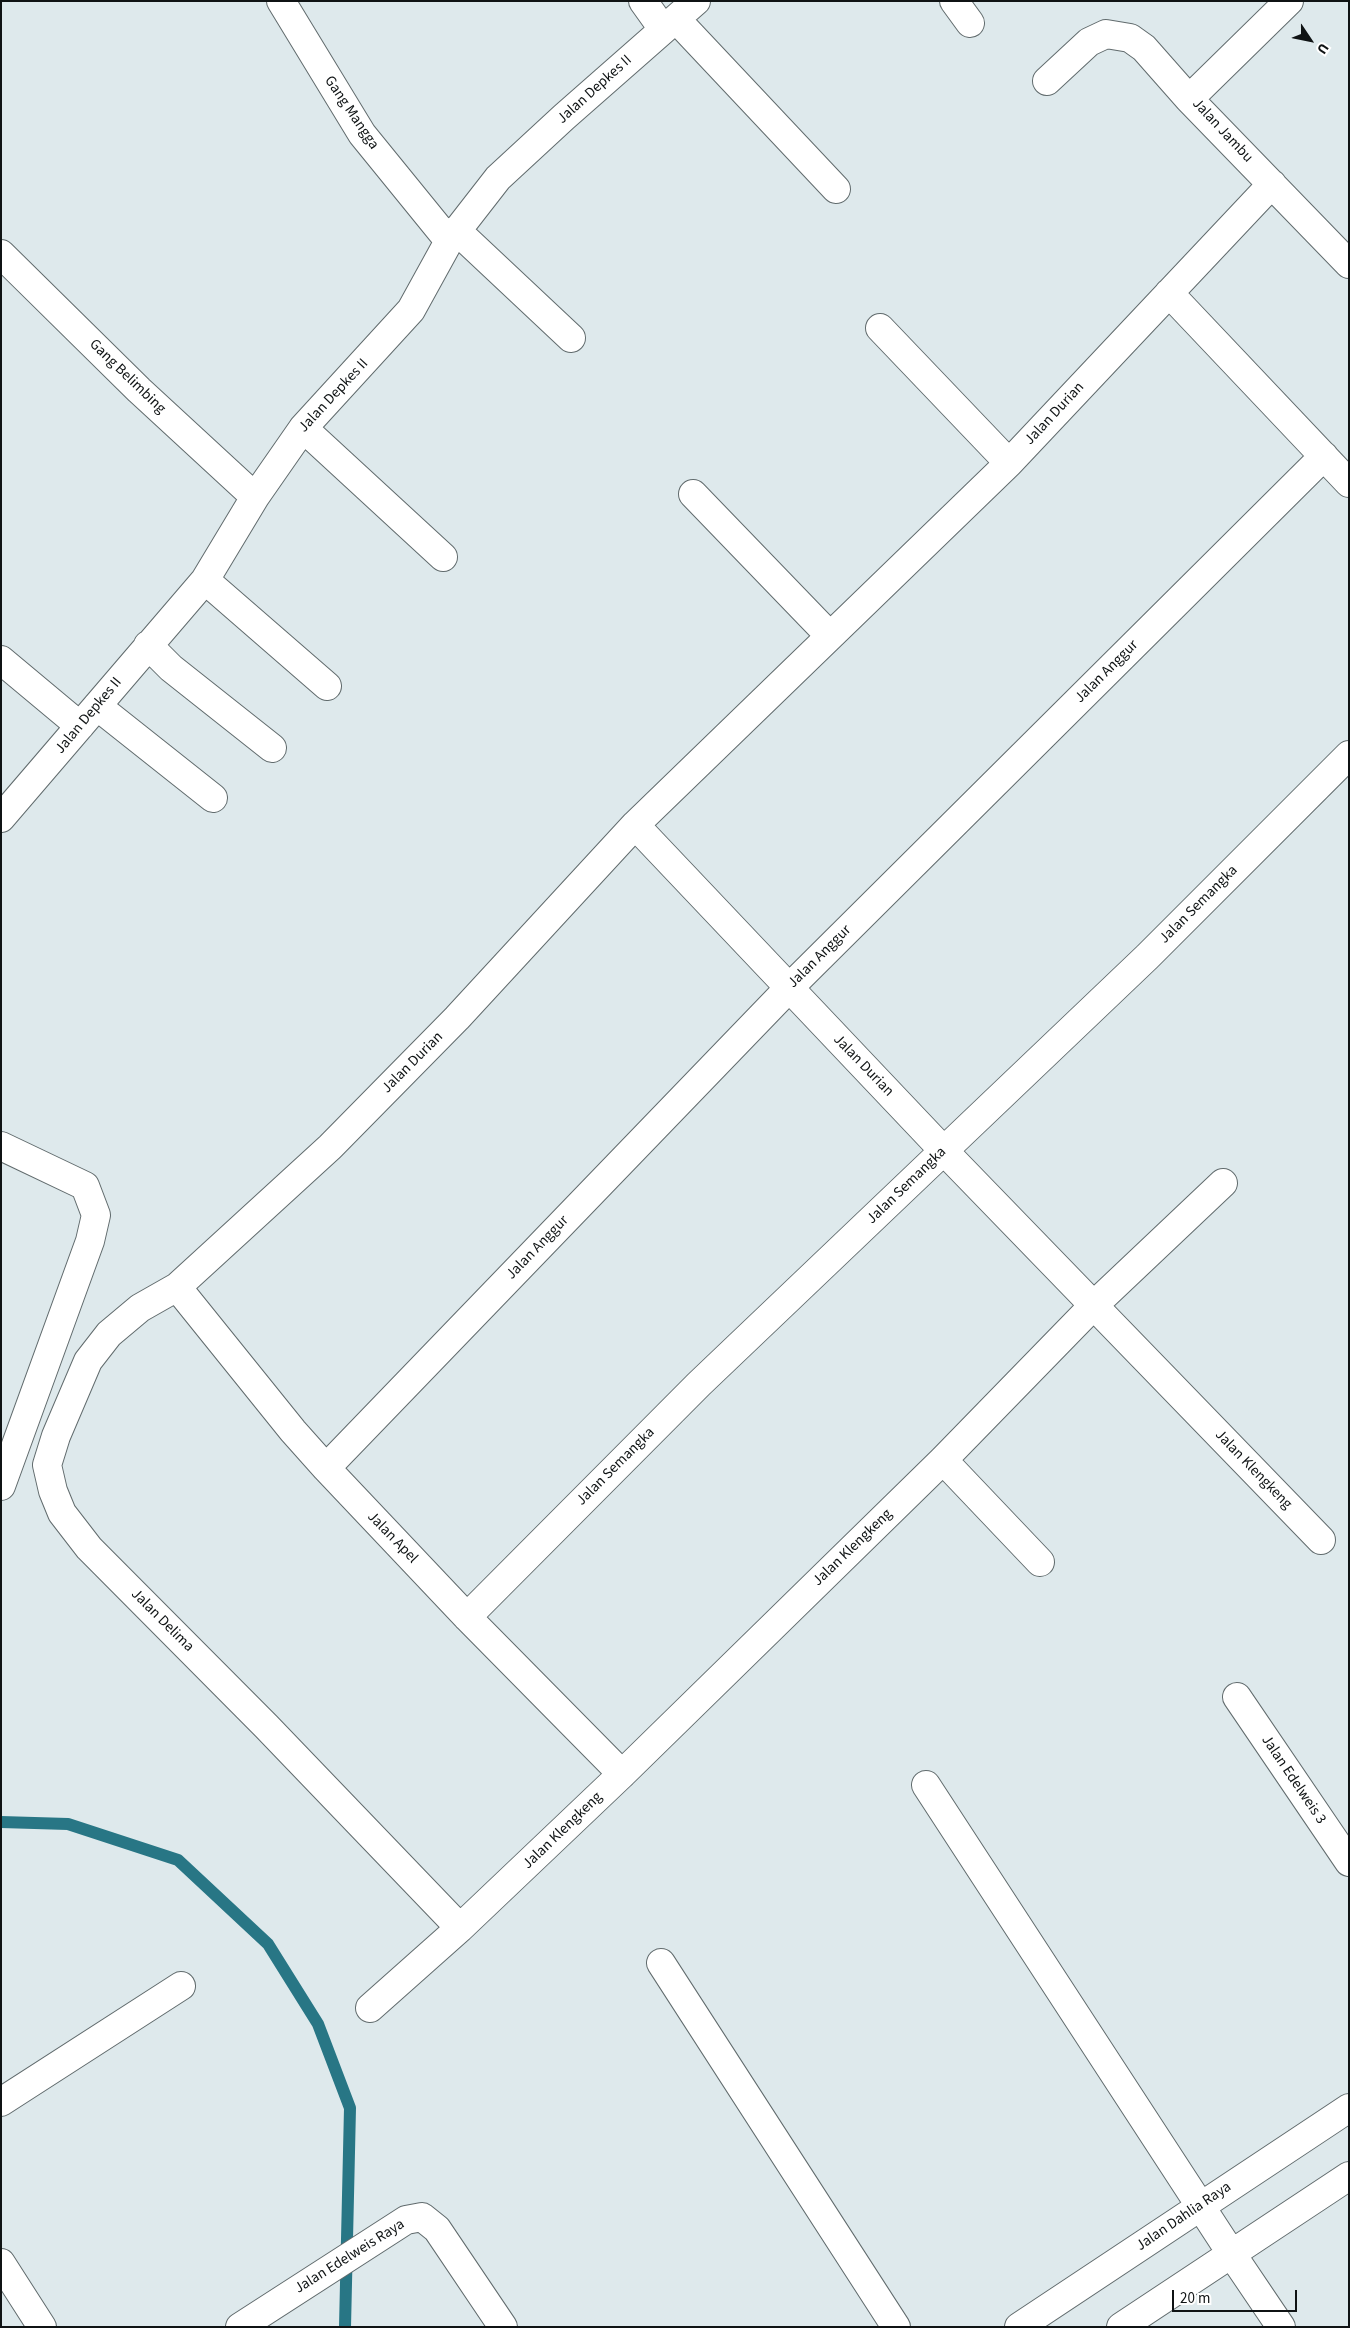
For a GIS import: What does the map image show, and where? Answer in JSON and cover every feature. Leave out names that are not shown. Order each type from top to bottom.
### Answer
[{"type":"street","name":"Gang Mangga","points":[[280,1],[362,134],[453,235],[571,338]]},
{"type":"street","points":[[643,1],[669,24],[836,189]]},
{"type":"street","name":"Jalan Depkes II","points":[[1,818],[205,580],[255,497],[303,428],[411,310],[453,235],[498,178],[696,1]]},
{"type":"street","points":[[954,1],[970,23]]},
{"type":"street","name":"Jalan Jambu","points":[[1289,1],[1189,99],[1349,264]]},
{"type":"street","points":[[1047,81],[1090,42],[1106,34],[1130,38],[1144,48],[1189,99]]},
{"type":"street","name":"Jalan Durian","points":[[177,1287],[330,1147],[451,1025],[634,824],[1009,463],[1272,184]]},
{"type":"street","name":"Gang Belimbing","points":[[1,254],[139,390],[255,497]]},
{"type":"street","points":[[1169,292],[1349,483]]},
{"type":"street","points":[[880,328],[1009,463]]},
{"type":"street","points":[[303,428],[443,557]]},
{"type":"street","name":"Jalan Anggur","points":[[326,1468],[789,988],[1324,456]]},
{"type":"street","points":[[693,494],[830,636]]},
{"type":"street","points":[[205,580],[328,686]]},
{"type":"street","points":[[148,645],[171,668],[272,748]]},
{"type":"street","points":[[1,660],[213,798]]},
{"type":"street","name":"Jalan Semangka","points":[[467,1617],[699,1384],[1147,957],[1349,755]]},
{"type":"street","name":"Jalan Durian","points":[[634,824],[1093,1306]]},
{"type":"street","points":[[1,1146],[85,1186],[96,1215],[90,1241],[1,1486]]},
{"type":"street","points":[[1093,1306],[1223,1183]]},
{"type":"street","name":"Jalan Apel","points":[[177,1287],[293,1432],[467,1617],[622,1774]]},
{"type":"street","name":"Jalan Delima","points":[[177,1287],[140,1308],[109,1334],[88,1361],[56,1436],[47,1465],[53,1491],[62,1513],[89,1548],[266,1726],[460,1928]]},
{"type":"street","name":"Jalan Klengkeng","points":[[370,2008],[460,1928],[622,1774],[943,1460],[1093,1306],[1321,1540]]},
{"type":"street","points":[[943,1460],[1040,1562]]},
{"type":"street","name":"Jalan Edelweis 3","points":[[1237,1697],[1349,1862]]},
{"type":"street","points":[[926,1785],[1281,2327]]},
{"type":"street","points":[[661,1963],[896,2327]]},
{"type":"street","points":[[1,2102],[181,1986]]},
{"type":"street","name":"Jalan Dahlia Raya","points":[[1019,2327],[1349,2108]]},
{"type":"street","points":[[1121,2327],[1349,2176]]},
{"type":"street","name":"Jalan Edelweis Raya","points":[[240,2327],[406,2220],[422,2217],[437,2230],[503,2327]]},
{"type":"street","points":[[1,2263],[42,2327]]},
{"type":"waterway","points":[[1,1822],[68,1824],[178,1860],[268,1944],[318,2024],[350,2108],[345,2327]]}]
